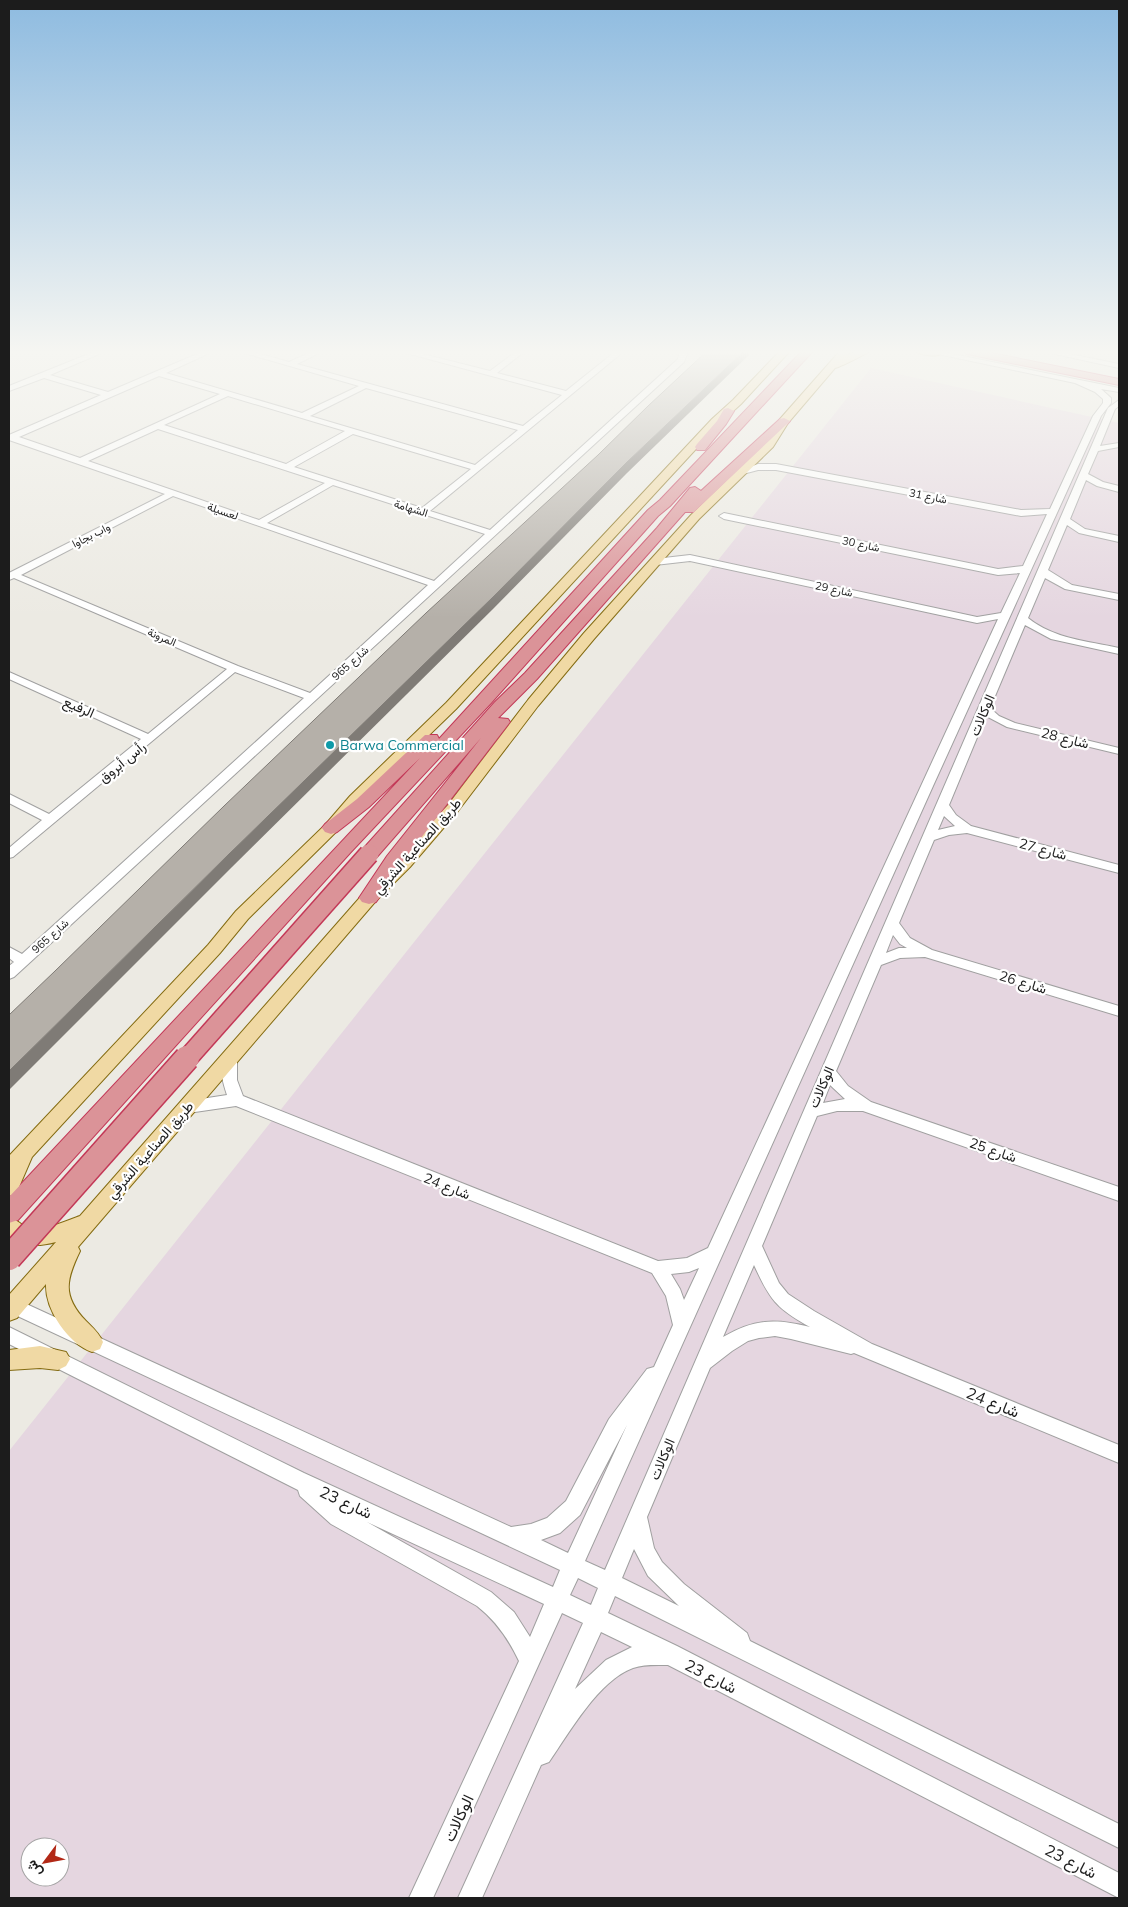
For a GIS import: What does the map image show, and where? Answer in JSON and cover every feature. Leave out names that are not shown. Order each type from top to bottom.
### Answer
[{"type":"highway","points":[[653,513],[658,502],[708,440]]},
{"type":"highway","points":[[9,1213],[344,849],[478,707],[653,513],[728,440]]},
{"type":"highway","points":[[662,531],[694,505],[764,440]]},
{"type":"highway","points":[[9,1258],[501,705],[531,676],[662,531],[682,504],[720,464]]},
{"type":"highway","points":[[332,828],[363,803],[470,703],[510,671]]},
{"type":"highway","points":[[369,898],[394,860],[498,728],[531,676]]},
{"type":"main road","points":[[9,1169],[214,949],[242,915],[332,828],[356,799],[451,706],[699,440]]},
{"type":"main road","name":"طريق الصناعية الشرقي","points":[[10,1307],[188,1107],[369,898],[404,863],[453,808],[539,696],[674,539],[772,440]]},
{"type":"main road","points":[[9,1188],[28,1150]]},
{"type":"main road","points":[[9,1226],[20,1235],[30,1237],[52,1234],[87,1222]]},
{"type":"main road","points":[[87,1222],[60,1268],[56,1283],[57,1296],[62,1309],[70,1321],[92,1342]]},
{"type":"main road","points":[[9,1360],[40,1357],[58,1359]]},
{"type":"street","name":"لعسيلة","points":[[19,440],[434,584]]},
{"type":"street","points":[[81,461],[127,440]]},
{"type":"street","name":"الشهامة","points":[[202,440],[491,533]]},
{"type":"street","points":[[287,467],[336,440]]},
{"type":"street","points":[[382,440],[477,468]]},
{"type":"street","points":[[423,512],[511,440]]},
{"type":"street","name":"شارع 965","points":[[9,974],[593,440]]},
{"type":"street","name":"الوكالات","points":[[421,1898],[574,1567],[668,1354],[1086,440]]},
{"type":"street","name":"الوكالات","points":[[470,1898],[596,1618],[637,1517],[1099,440]]},
{"type":"street","points":[[1095,449],[1119,445]]},
{"type":"street","name":"شارع 31","points":[[759,455],[764,462],[776,467]]},
{"type":"street","name":"شارع 31","points":[[743,470],[758,467],[776,467],[1021,513],[1053,511]]},
{"type":"street","points":[[1084,475],[1119,489]]},
{"type":"street","points":[[260,523],[331,483]]},
{"type":"street","points":[[1077,491],[1108,486]]},
{"type":"street","name":"واب بجاوا","points":[[11,576],[173,493]]},
{"type":"street","name":"شارع 31","points":[[1021,513],[1044,529]]},
{"type":"street","name":"شارع 30","points":[[724,516],[998,572],[1010,579],[1018,587]]},
{"type":"street","points":[[1065,520],[1075,528],[1090,534]]},
{"type":"street","points":[[1058,537],[1073,534],[1090,534],[1119,539]]},
{"type":"street","points":[[674,539],[679,549],[690,558]]},
{"type":"street","name":"شارع 29","points":[[655,562],[690,558],[977,620],[1005,615]]},
{"type":"street","name":"شارع 30","points":[[998,572],[1026,568]]},
{"type":"street","points":[[1044,571],[1053,579],[1066,586],[1119,597]]},
{"type":"street","name":"المرونة","points":[[11,576],[312,698]]},
{"type":"street","points":[[1035,591],[1066,586]]},
{"type":"street","name":"شارع 29","points":[[977,620],[996,635]]},
{"type":"street","points":[[1023,620],[1033,628],[1048,635],[1119,651]]},
{"type":"street","points":[[1013,641],[1048,635]]},
{"type":"street","name":"رأس أبروق","points":[[9,854],[234,668]]},
{"type":"street","name":"الرفيع","points":[[9,675],[150,739]]},
{"type":"street","name":"شارع 28","points":[[984,709],[995,718],[1010,725],[1119,751]]},
{"type":"street","name":"شارع 28","points":[[974,731],[1010,725]]},
{"type":"street","points":[[9,798],[51,820]]},
{"type":"street","name":"شارع 27","points":[[943,806],[952,818],[968,829],[1119,869]]},
{"type":"street","name":"شارع 27","points":[[930,836],[947,831],[968,829]]},
{"type":"street","name":"شارع 26","points":[[892,924],[905,941],[927,953],[1119,1011]]},
{"type":"street","points":[[9,952],[23,961]]},
{"type":"street","name":"شارع 26","points":[[876,962],[899,953],[927,953]]},
{"type":"street","points":[[230,1059],[229,1080],[237,1100]]},
{"type":"street","name":"شارع 25","points":[[828,1071],[843,1090],[866,1106],[1119,1194]]},
{"type":"street","name":"شارع 24","points":[[188,1107],[237,1100],[460,1191],[658,1268],[689,1265],[715,1253]]},
{"type":"street","name":"شارع 25","points":[[810,1112],[837,1105],[866,1106]]},
{"type":"street","points":[[9,1176],[28,1150]]},
{"type":"street","name":"شارع 24","points":[[753,1246],[773,1288],[782,1299],[808,1317],[866,1350],[1119,1454]]},
{"type":"street","points":[[658,1268],[674,1294],[682,1324]]},
{"type":"street","points":[[10,1307],[92,1342],[610,1583],[1119,1836]]},
{"type":"street","name":"شارع 24","points":[[702,1365],[735,1338],[765,1327],[782,1328],[866,1350]]},
{"type":"street","name":"شارع 23","points":[[9,1335],[297,1480],[558,1600],[669,1654],[1119,1886]]},
{"type":"street","name":"الوكالات","points":[[509,1537],[531,1534],[553,1526],[573,1508],[616,1425],[668,1354]]},
{"type":"street","name":"شارع 23","points":[[297,1480],[338,1517],[484,1598],[499,1609],[514,1628],[530,1662]]},
{"type":"street","points":[[637,1517],[642,1543],[648,1558],[658,1572],[672,1586],[760,1656]]},
{"type":"street","name":"الوكالات","points":[[525,1774],[582,1700],[599,1680],[614,1667],[628,1659],[645,1655],[669,1654]]},
{"type":"shaded area","points":[[814,440],[1119,440],[1119,1898],[9,1898],[9,1451]]},
{"type":"building","name":"Barwa Commercial","points":[[613,440],[650,440],[493,597],[9,1071],[9,1015],[426,613]]},
{"type":"place","name":"Barwa Commercial","points":[[330,745]]}]
